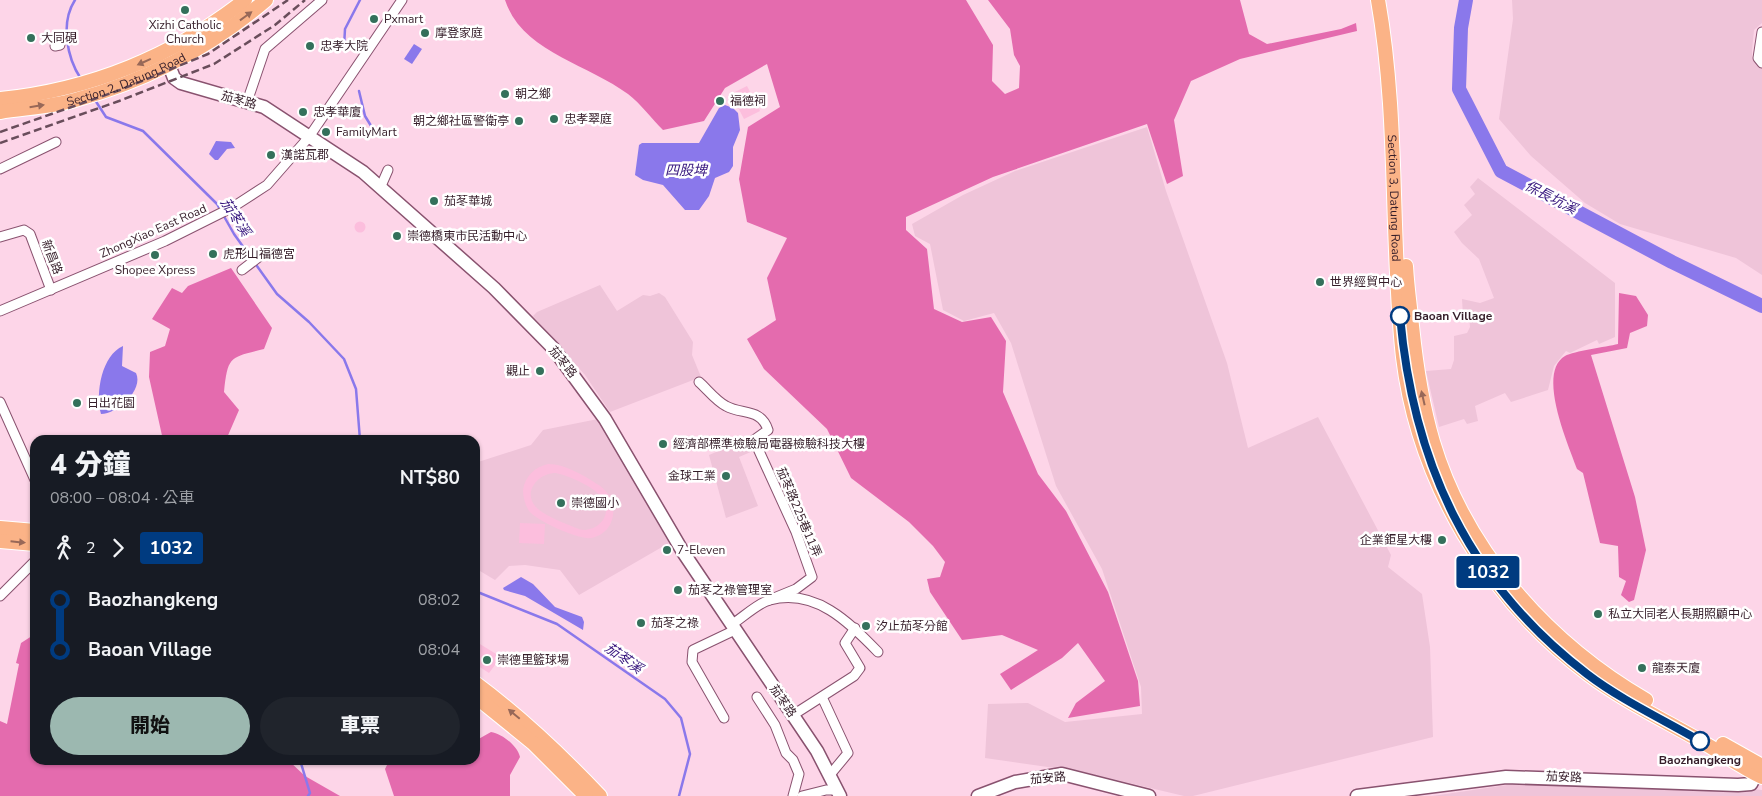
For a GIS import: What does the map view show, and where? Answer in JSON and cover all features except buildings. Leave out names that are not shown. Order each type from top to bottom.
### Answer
[{"type":"main road","name":"Section 2, Datung Road","points":[[166,59],[245,0]]},
{"type":"main road","name":"Section 2, Datung Road","points":[[0,112],[91,88],[130,69],[166,59],[212,40],[266,0]]},
{"type":"main road","name":"Section 3, Datung Road","points":[[1378,0],[1390,88],[1398,295],[1403,359],[1424,448],[1441,493],[1483,565],[1497,585],[1561,653],[1614,692],[1761,771]]},
{"type":"main road","name":"Section 3, Datung Road","points":[[1387,0],[1399,87],[1406,273],[1416,366],[1433,442],[1449,486],[1475,535],[1501,573],[1536,614],[1564,641],[1619,684],[1761,771]]},
{"type":"main road","name":"Section 2, Datung Road","points":[[0,99],[72,94]]},
{"type":"main road","points":[[0,528],[30,531]]},
{"type":"main road","points":[[0,540],[30,543]]},
{"type":"main road","points":[[480,687],[515,714],[560,754],[600,796]]},
{"type":"main road","points":[[480,700],[533,743],[586,796]]},
{"type":"street","points":[[247,102],[265,49],[322,0]]},
{"type":"street","name":"ZhongXiao East Road","points":[[0,312],[165,242],[233,207],[267,185],[308,137],[402,0]]},
{"type":"street","points":[[1762,32],[1757,52],[1758,58],[1762,63]]},
{"type":"street","name":"茄苳路","points":[[166,59],[174,78],[181,83],[264,107],[381,186],[494,288],[553,348],[606,419],[683,552],[827,767],[829,776],[839,793]]},
{"type":"street","points":[[0,169],[56,142]]},
{"type":"street","points":[[381,186],[388,170]]},
{"type":"street","name":"新昌路","points":[[0,237],[24,230],[30,234],[51,290]]},
{"type":"street","points":[[242,270],[264,254]]},
{"type":"street","name":"茄苳路225巷11弄","points":[[699,382],[726,406],[759,415],[766,423],[768,430],[754,440],[796,532],[812,577],[796,589],[769,600]]},
{"type":"street","points":[[0,402],[30,469]]},
{"type":"street","points":[[0,596],[30,566]]},
{"type":"street","points":[[724,718],[692,662],[693,650],[733,628],[769,600],[811,600],[822,605],[855,628],[878,652]]},
{"type":"street","points":[[793,715],[854,676],[860,668],[845,643],[855,628]]},
{"type":"street","points":[[822,696],[848,753],[829,776]]},
{"type":"street","points":[[757,697],[775,725],[786,753],[793,760],[799,774],[793,796]]},
{"type":"street","name":"茄安路","points":[[1357,796],[1506,777],[1738,785],[1751,784],[1761,771]]},
{"type":"street","name":"茄安路","points":[[978,796],[1015,782],[1062,774],[1149,796]]},
{"type":"street","points":[[802,796],[826,790],[839,793]]},
{"type":"shaded area","points":[[505,0],[966,0],[993,45],[992,81],[1005,94],[1019,88],[1020,66],[1014,55],[1010,29],[988,0],[1240,0],[1249,34],[1267,44],[1341,29],[1356,23],[1357,31],[1240,59],[1191,81],[1174,120],[1183,176],[1167,184],[1147,124],[993,177],[906,217],[906,230],[927,249],[934,309],[962,322],[991,317],[1006,341],[1003,392],[1038,474],[1066,511],[1108,592],[1138,681],[1140,706],[1068,718],[1076,703],[1105,681],[1078,643],[1062,658],[1011,690],[1000,674],[1038,650],[1002,635],[962,640],[930,592],[927,579],[940,577],[945,562],[933,546],[909,522],[851,478],[827,429],[764,369],[747,339],[776,320],[767,278],[787,238],[747,222],[739,179],[748,127],[780,107],[767,64],[725,88],[704,121],[663,130],[628,94],[612,83],[541,45],[514,18]]},
{"type":"shaded area","points":[[1512,0],[1762,0],[1762,23],[1754,30],[1752,58],[1762,67],[1762,275],[1736,258],[1620,224],[1585,203],[1531,156],[1499,119],[1513,19]]},
{"type":"shaded area","points":[[747,86],[760,111],[744,119],[731,94]]},
{"type":"shaded area","points":[[1147,127],[1166,191],[1227,363],[1248,448],[1318,417],[1391,555],[1388,567],[1422,594],[1430,647],[1433,737],[1193,796],[1184,796],[1083,772],[985,758],[988,704],[1028,703],[1065,722],[1142,714],[1141,687],[1102,569],[1056,486],[1011,343],[994,313],[964,321],[943,310],[930,244],[915,236],[912,224],[963,195],[1015,171]]},
{"type":"shaded area","points":[[1478,178],[1615,283],[1615,337],[1599,344],[1597,340],[1570,353],[1566,351],[1554,366],[1548,390],[1511,402],[1505,393],[1475,406],[1478,421],[1467,424],[1464,419],[1439,427],[1426,371],[1451,369],[1454,360],[1454,336],[1467,333],[1470,327],[1469,316],[1463,316],[1462,299],[1480,303],[1494,298],[1479,259],[1462,243],[1454,232],[1472,215],[1464,205],[1475,194],[1470,187]]},
{"type":"shaded area","points":[[360,221],[366,227],[360,233],[354,227]]},
{"type":"shaded area","points":[[231,268],[272,328],[264,349],[237,357],[229,365],[224,392],[239,410],[228,435],[162,435],[149,377],[150,352],[165,346],[170,329],[152,319],[172,288],[182,293],[188,286]]},
{"type":"shaded area","points":[[600,285],[617,311],[643,295],[650,296],[659,293],[665,297],[693,342],[692,355],[701,377],[610,412],[585,375],[533,316],[537,312]]},
{"type":"shaded area","points":[[1619,293],[1636,296],[1648,315],[1647,326],[1630,333],[1627,348],[1591,355],[1635,497],[1646,550],[1634,600],[1629,602],[1621,595],[1626,581],[1619,577],[1618,546],[1600,543],[1583,473],[1577,469],[1562,428],[1554,393],[1554,378],[1557,365],[1565,356],[1618,344]]},
{"type":"shaded area","name":"崇德國小","points":[[598,419],[669,543],[579,595],[560,570],[525,565],[509,566],[495,580],[480,571],[480,461],[531,445],[543,430]]},
{"type":"shaded area","name":"金球工業","points":[[747,439],[753,451],[739,457],[758,506],[726,518],[709,455]]},
{"type":"shaded area","points":[[554,464],[567,468],[586,477],[604,490],[610,497],[613,505],[611,522],[607,529],[600,535],[585,538],[568,533],[540,520],[529,511],[524,498],[524,485],[528,476],[543,465]],"holes":[[[549,474],[562,474],[588,486],[603,499],[606,512],[604,518],[595,527],[583,530],[576,528],[546,515],[533,503],[531,491],[537,480]]]},
{"type":"shaded area","points":[[520,523],[545,524],[544,544],[519,543]]},
{"type":"shaded area","points":[[30,637],[30,765],[293,765],[305,776],[340,796],[0,796],[0,721],[7,724],[19,664],[16,663],[21,643]]},
{"type":"shaded area","name":"崇德里籃球場","points":[[480,644],[501,657],[489,673],[480,667]]},
{"type":"shaded area","points":[[491,732],[500,735],[516,748],[520,757],[510,775],[510,796],[394,796],[385,769],[387,765],[480,765],[480,738]]},
{"type":"shaded area","points":[[1527,782],[1744,788],[1762,790],[1762,796],[1432,796]]},
{"type":"water","points":[[414,44],[422,49],[412,64],[404,59]]},
{"type":"water","name":"四股埤","points":[[725,105],[733,108],[738,113],[740,130],[733,147],[733,166],[729,172],[715,178],[709,196],[699,210],[685,210],[663,185],[643,180],[635,175],[639,145],[642,143],[699,143],[719,108]]},
{"type":"water","points":[[216,141],[231,142],[235,148],[227,149],[218,160],[215,160],[209,154]]},
{"type":"water","points":[[123,346],[122,366],[136,373],[136,387],[128,400],[121,406],[101,414],[99,396],[105,366],[110,357]]},
{"type":"water","points":[[521,577],[533,584],[555,607],[582,617],[584,622],[583,630],[525,596],[504,590],[503,588]]},
{"type":"waterway","name":"茄苳溪","points":[[75,0],[70,9],[67,40],[72,61],[81,79]]},
{"type":"waterway","points":[[344,47],[345,29],[360,0]]},
{"type":"waterway","name":"保長坑溪","points":[[1466,0],[1461,28],[1459,89],[1501,171],[1672,262],[1762,306]]},
{"type":"waterway","points":[[359,91],[365,116],[376,134]]},
{"type":"waterway","name":"茄苳溪","points":[[95,100],[106,117],[143,131],[217,204],[234,234],[277,294],[309,322],[344,359],[356,389],[360,435]]},
{"type":"waterway","name":"茄苳溪","points":[[480,593],[557,624],[665,699],[681,718],[690,754],[679,796]]},
{"type":"waterway","points":[[302,765],[310,793],[308,796]]},
{"type":"railway","points":[[0,132],[120,90],[208,54],[288,0]]},
{"type":"railway","points":[[0,143],[119,101],[214,64],[275,25],[305,0]]},
{"type":"bus line","name":"1032","points":[[1400,316],[1403,359],[1424,448],[1441,493],[1464,534],[1497,585],[1545,638],[1587,674],[1614,692],[1700,741]]},
{"type":"place","name":"Xizhi Catholic Church","points":[[185,10]]},
{"type":"place","name":"Pxmart","points":[[374,19]]},
{"type":"place","name":"摩登家庭","points":[[425,33]]},
{"type":"place","name":"大同硯","points":[[31,38]]},
{"type":"place","name":"忠孝大院","points":[[310,46]]},
{"type":"place","name":"朝之鄉","points":[[505,94]]},
{"type":"place","name":"福德祠","points":[[720,101]]},
{"type":"place","name":"忠孝華廈","points":[[303,112]]},
{"type":"place","name":"忠孝翠庭","points":[[554,119]]},
{"type":"place","name":"朝之鄉社區警衛亭","points":[[519,121]]},
{"type":"place","name":"FamilyMart","points":[[326,132]]},
{"type":"place","name":"漢諾瓦郡","points":[[271,155]]},
{"type":"place","name":"茄苳華城","points":[[434,201]]},
{"type":"place","name":"崇德橋東市民活動中心","points":[[397,236]]},
{"type":"place","name":"虎形山福德宮","points":[[213,254]]},
{"type":"place","name":"Shopee Xpress","points":[[155,255]]},
{"type":"place","name":"世界經貿中心","points":[[1320,282]]},
{"type":"place","name":"Baoan Village","points":[[1400,316]]},
{"type":"place","name":"觀止","points":[[540,371]]},
{"type":"place","name":"日出花園","points":[[77,403]]},
{"type":"place","name":"經濟部標準檢驗局電器檢驗科技大樓","points":[[663,444]]},
{"type":"place","name":"金球工業","points":[[726,476]]},
{"type":"place","name":"崇德國小","points":[[561,503]]},
{"type":"place","name":"企業鉅星大樓","points":[[1442,540]]},
{"type":"place","name":"7-Eleven","points":[[667,550]]},
{"type":"place","name":"茄苳之祿管理室","points":[[678,590]]},
{"type":"place","name":"私立大同老人長期照顧中心","points":[[1598,614]]},
{"type":"place","name":"茄苳之祿","points":[[641,623]]},
{"type":"place","name":"汐止茄苳分館","points":[[866,626]]},
{"type":"place","name":"崇德里籃球場","points":[[487,660]]},
{"type":"place","name":"龍泰天廈","points":[[1642,668]]},
{"type":"place","name":"Baozhangkeng","points":[[1700,741]]}]
